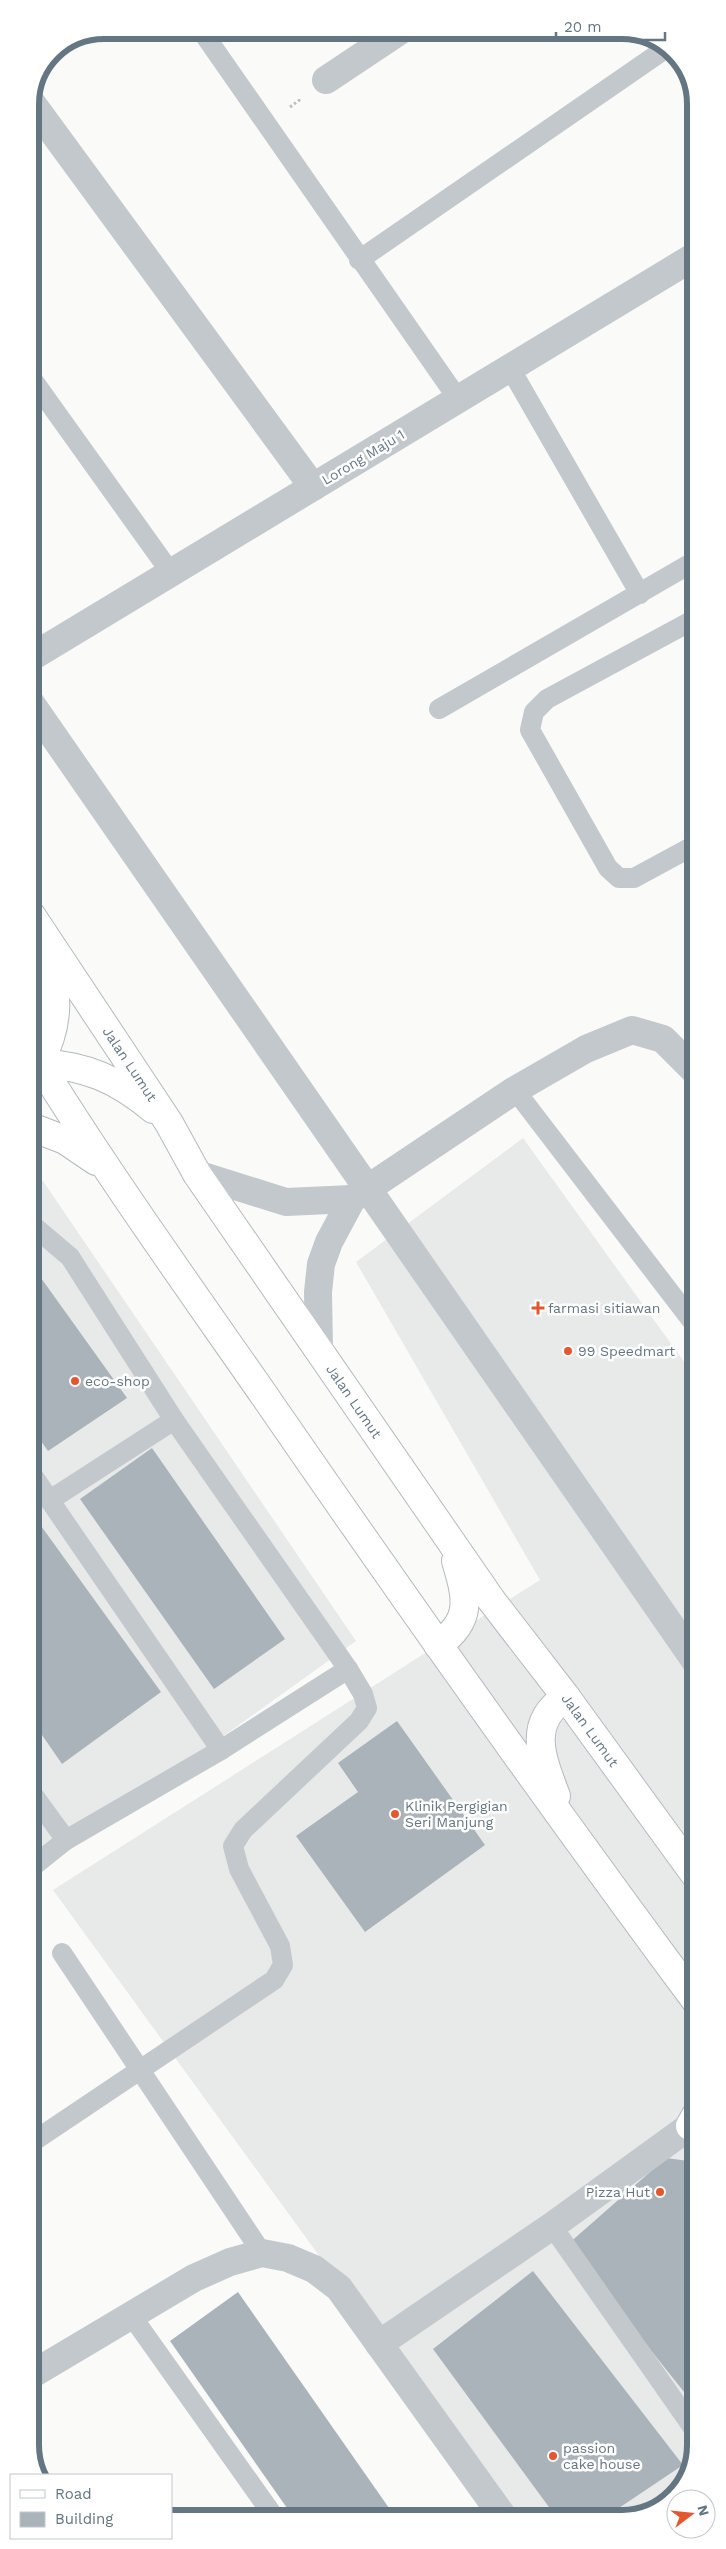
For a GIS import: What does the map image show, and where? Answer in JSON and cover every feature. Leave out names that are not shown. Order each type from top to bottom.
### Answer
[{"type":"main road","name":"Jalan Lumut","points":[[39,927],[169,1123],[198,1174],[426,1508],[492,1601],[566,1697],[687,1864]]},
{"type":"main road","points":[[39,935],[56,999],[52,1034],[39,1052]]},
{"type":"main road","points":[[39,1058],[87,1070],[137,1096],[169,1123]]},
{"type":"main road","points":[[39,1063],[108,1169],[438,1645],[568,1828],[687,1989]]},
{"type":"main road","points":[[39,1130],[65,1140],[108,1169]]},
{"type":"main road","points":[[426,1508],[453,1548],[464,1589],[464,1611],[454,1634],[438,1645]]},
{"type":"main road","points":[[566,1697],[555,1704],[542,1725],[541,1754],[568,1828]]},
{"type":"street","points":[[326,80],[388,39]]},
{"type":"street","points":[[39,113],[313,487]]},
{"type":"street","name":"Lorong Maju 1","points":[[39,653],[687,261]]},
{"type":"street","points":[[39,715],[360,1194],[687,1648]]},
{"type":"street","points":[[319,1349],[318,1298],[321,1264],[329,1242],[360,1194],[515,1090],[586,1049],[632,1030],[663,1039],[687,1063]]},
{"type":"street","points":[[198,1174],[286,1202],[360,1194]]},
{"type":"street","points":[[379,2344],[552,2226],[687,2130]]},
{"type":"street","points":[[39,2370],[194,2278],[230,2262],[262,2254],[288,2258],[314,2269],[339,2288],[498,2510]]},
{"type":"lane","points":[[207,39],[359,260],[458,399]]},
{"type":"lane","points":[[359,260],[661,52]]},
{"type":"lane","points":[[510,368],[640,594]]},
{"type":"lane","points":[[39,389],[171,572]]},
{"type":"lane","points":[[439,709],[687,567]]},
{"type":"lane","points":[[687,623],[547,699],[534,712],[530,730],[608,868],[619,878],[634,878],[687,849]]},
{"type":"lane","points":[[515,1090],[687,1315]]},
{"type":"lane","points":[[39,1231],[70,1257],[174,1420],[348,1669],[363,1694],[367,1708],[359,1721],[243,1830],[233,1846],[239,1869],[280,1946],[283,1965],[274,1980],[39,2138]]},
{"type":"lane","points":[[50,1500],[174,1420]]},
{"type":"lane","points":[[39,1484],[221,1750]]},
{"type":"lane","points":[[39,1862],[66,1840],[221,1750],[348,1669]]},
{"type":"lane","points":[[39,1803],[66,1840]]},
{"type":"lane","points":[[62,1953],[262,2254]]},
{"type":"lane","points":[[552,2226],[687,2419]]},
{"type":"lane","points":[[131,2315],[269,2510]]},
{"type":"path","points":[[266,124],[326,80]]},
{"type":"shaded area","points":[[523,1138],[687,1366],[687,2454],[679,2478],[674,2485],[670,2489],[666,2489],[666,2493],[655,2502],[635,2509],[504,2510],[53,1890],[540,1580],[356,1262]]},
{"type":"shaded area","points":[[39,1181],[43,1181],[356,1641],[39,1868]]},
{"type":"building","points":[[39,1275],[127,1398],[48,1451],[39,1438]]},
{"type":"building","points":[[152,1448],[285,1639],[214,1689],[80,1499]]},
{"type":"building","points":[[39,1523],[161,1692],[62,1764],[39,1731]]},
{"type":"building","name":"Klinik Pergigian Seri Manjung","points":[[397,1721],[485,1845],[365,1932],[296,1836],[358,1792],[338,1763]]},
{"type":"building","points":[[666,2158],[687,2161],[687,2396],[567,2245]]},
{"type":"building","points":[[533,2271],[683,2465],[616,2510],[551,2510],[433,2349]]},
{"type":"building","points":[[238,2292],[390,2510],[288,2510],[170,2341]]},
{"type":"place","name":"farmasi sitiawan","points":[[538,1308]]},
{"type":"place","name":"99 Speedmart","points":[[568,1351]]},
{"type":"place","name":"eco-shop","points":[[75,1381]]},
{"type":"place","name":"Klinik Pergigian Seri Manjung","points":[[395,1814]]},
{"type":"place","name":"Pizza Hut","points":[[660,2192]]},
{"type":"place","name":"passion cake house","points":[[553,2456]]}]
